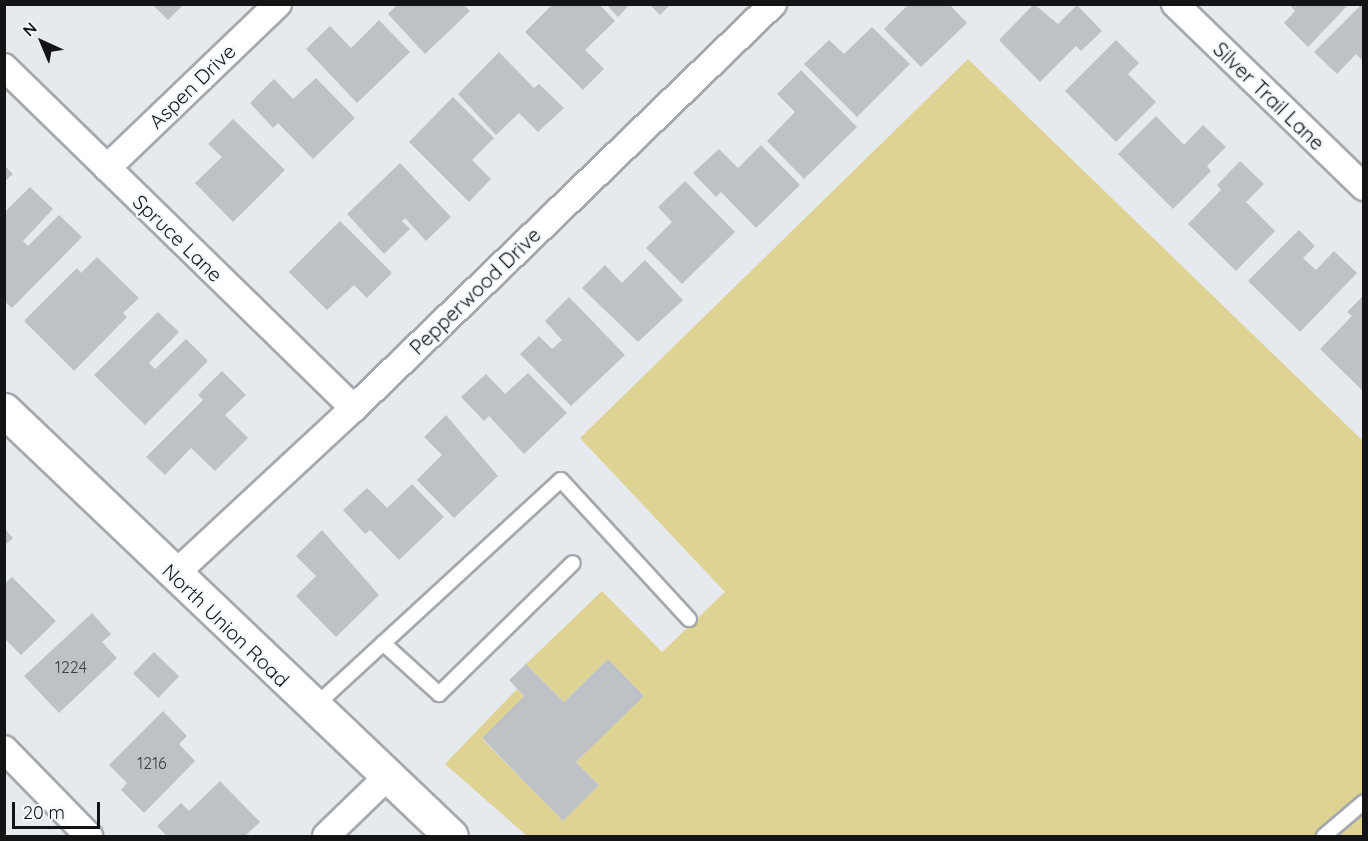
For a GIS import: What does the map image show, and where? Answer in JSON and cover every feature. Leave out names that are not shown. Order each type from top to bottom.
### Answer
[{"type":"street","name":"Aspen Drive","points":[[106,168],[278,4]]},
{"type":"street","name":"Pepperwood Drive","points":[[174,575],[354,408],[773,4]]},
{"type":"street","name":"Silver Trail Lane","points":[[1175,4],[1364,187]]},
{"type":"street","name":"Spruce Lane","points":[[4,67],[354,408]]},
{"type":"street","name":"North Union Road","points":[[4,410],[174,575],[451,837]]},
{"type":"street","points":[[4,749],[89,837]]},
{"type":"street","points":[[326,837],[387,777]]},
{"type":"lane","points":[[313,707],[561,480],[689,619]]},
{"type":"lane","points":[[383,643],[439,694],[573,563]]},
{"type":"lane","points":[[1324,837],[1364,802]]},
{"type":"shaded area","points":[[968,59],[1363,441],[1363,836],[527,836],[445,764],[517,689],[524,696],[482,739],[563,820],[599,785],[576,762],[643,695],[608,659],[564,702],[526,664],[602,591],[662,652],[725,592],[580,438]]},
{"type":"building","points":[[152,4],[184,4],[168,20]]},
{"type":"building","points":[[398,4],[463,4],[470,11],[425,54],[388,14]]},
{"type":"building","points":[[553,4],[599,4],[615,21],[585,50],[604,69],[583,90],[525,32]]},
{"type":"building","points":[[606,4],[630,4],[618,17]]},
{"type":"building","points":[[649,4],[671,4],[660,15]]},
{"type":"building","points":[[909,4],[949,4],[967,23],[921,67],[884,29]]},
{"type":"building","points":[[1034,4],[1058,24],[1077,5],[1102,31],[1081,51],[1076,46],[1040,82],[999,40]]},
{"type":"building","points":[[1289,4],[1349,4],[1308,47],[1284,23],[1295,11]]},
{"type":"building","points":[[1362,4],[1364,62],[1356,54],[1337,74],[1314,52]]},
{"type":"building","points":[[379,20],[410,52],[357,103],[306,49],[330,26],[351,48]]},
{"type":"building","points":[[872,27],[910,64],[857,117],[804,64],[829,40],[844,54]]},
{"type":"building","points":[[1116,40],[1139,63],[1128,74],[1156,102],[1116,142],[1065,91]]},
{"type":"building","points":[[499,52],[534,88],[539,84],[564,108],[538,132],[519,113],[496,135],[458,94]]},
{"type":"building","points":[[801,70],[857,127],[804,179],[767,141],[795,112],[777,94]]},
{"type":"building","points":[[316,78],[355,118],[313,159],[278,123],[273,128],[250,103],[274,79],[293,99]]},
{"type":"building","points":[[453,97],[494,138],[472,160],[491,179],[469,202],[409,142]]},
{"type":"building","points":[[1156,116],[1184,145],[1203,125],[1226,147],[1207,166],[1211,171],[1173,209],[1118,154]]},
{"type":"building","points":[[233,119],[285,170],[233,222],[195,183],[222,157],[208,144]]},
{"type":"building","points":[[761,145],[800,185],[756,228],[721,192],[716,197],[693,173],[719,149],[738,168]]},
{"type":"building","points":[[1240,161],[1264,184],[1246,202],[1275,231],[1236,271],[1188,224],[1221,190],[1217,185]]},
{"type":"building","points":[[400,163],[451,217],[426,241],[405,218],[402,221],[410,229],[384,254],[347,214]]},
{"type":"building","points":[[4,165],[13,174],[4,182]]},
{"type":"building","points":[[685,181],[735,232],[682,284],[646,248],[672,222],[658,207]]},
{"type":"building","points":[[30,187],[53,209],[23,241],[28,246],[59,215],[82,237],[12,308],[4,301],[4,213]]},
{"type":"building","points":[[340,221],[392,273],[367,298],[354,285],[327,310],[289,272]]},
{"type":"building","points":[[1299,230],[1315,246],[1303,258],[1316,270],[1334,251],[1357,273],[1300,332],[1248,281]]},
{"type":"building","points":[[97,257],[139,298],[123,313],[127,317],[74,371],[24,321],[77,268],[81,273]]},
{"type":"building","points":[[645,260],[683,300],[638,342],[582,288],[605,265],[622,283]]},
{"type":"building","points":[[1364,295],[1364,392],[1320,349],[1352,316],[1347,312]]},
{"type":"building","points":[[569,297],[625,355],[571,406],[520,354],[539,336],[552,349],[562,340],[545,321]]},
{"type":"building","points":[[158,312],[179,332],[149,363],[155,369],[186,339],[208,361],[145,425],[94,375]]},
{"type":"building","points":[[222,371],[246,395],[225,415],[248,438],[215,471],[191,448],[165,475],[146,457],[203,400],[198,395]]},
{"type":"building","points":[[528,373],[567,413],[524,454],[489,416],[484,421],[461,397],[486,374],[505,394]]},
{"type":"building","points":[[446,415],[498,476],[454,518],[417,480],[442,455],[424,437]]},
{"type":"building","points":[[412,484],[444,517],[399,560],[370,530],[365,534],[343,510],[367,488],[387,508]]},
{"type":"building","points":[[4,528],[13,538],[4,546]]},
{"type":"building","points":[[322,530],[379,595],[336,637],[296,596],[316,576],[296,556]]},
{"type":"building","points":[[12,577],[56,621],[21,655],[4,638],[4,584]]},
{"type":"building","points":[[92,613],[111,634],[102,642],[117,658],[59,713],[24,676]]},
{"type":"building","points":[[154,652],[179,676],[158,698],[133,674]]},
{"type":"building","points":[[608,659],[644,696],[576,762],[599,785],[563,821],[482,738],[524,696],[509,680],[526,664],[564,702]]},
{"type":"building","points":[[163,711],[187,736],[179,744],[195,761],[144,813],[121,790],[127,783],[109,765]]},
{"type":"building","points":[[220,781],[260,822],[245,836],[167,836],[157,826],[181,803],[189,811]]}]
